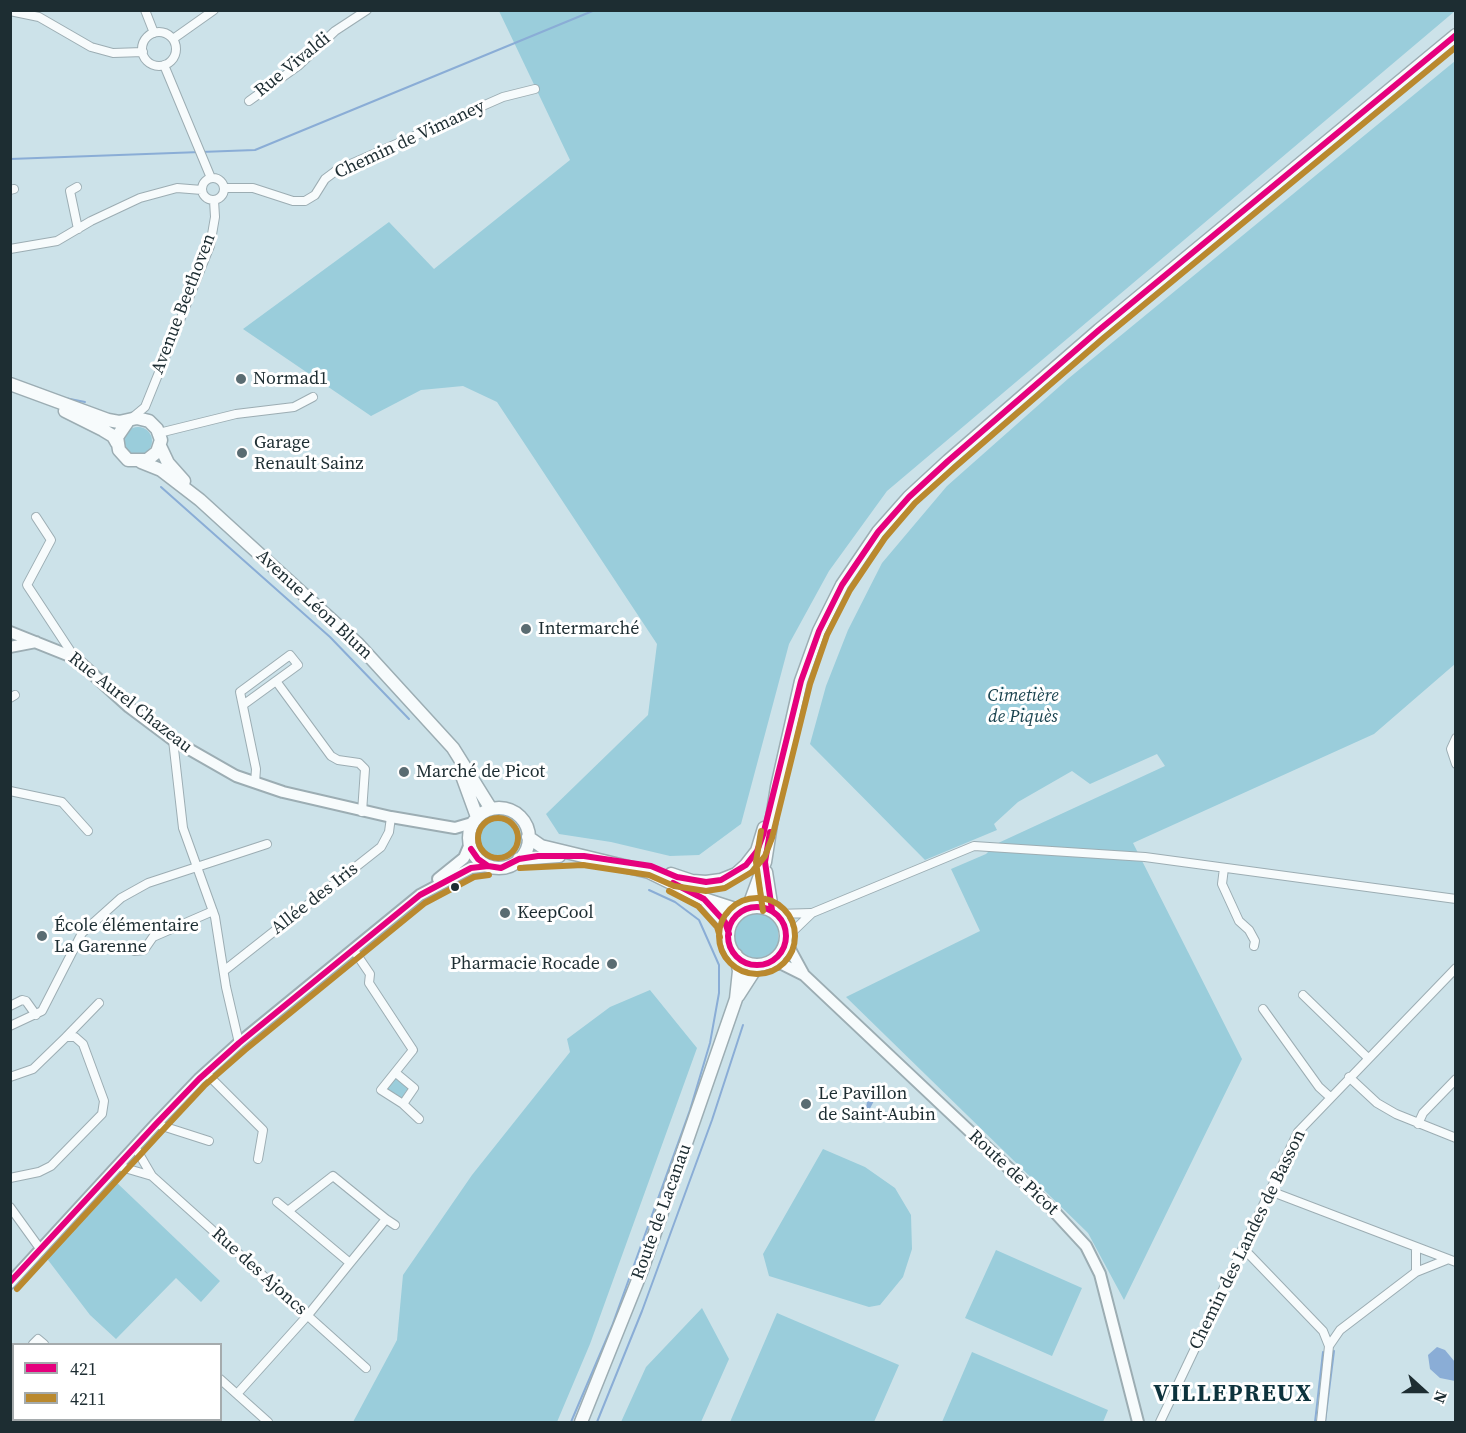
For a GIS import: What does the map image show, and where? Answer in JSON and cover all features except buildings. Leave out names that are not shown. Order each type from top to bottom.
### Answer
[{"type":"main road","points":[[736,999],[740,971],[736,955],[729,942],[729,934],[733,920],[746,909],[765,862],[777,787],[801,681],[819,631],[848,576],[878,532],[909,497],[1099,330],[1455,35]]},
{"type":"main road","points":[[10,384],[108,420],[143,419],[158,435],[153,457],[141,462],[123,456],[113,436],[104,430],[69,412],[10,392]]},
{"type":"main road","points":[[117,443],[119,430],[130,420]]},
{"type":"main road","name":"Avenue Léon Blum","points":[[158,435],[168,463],[200,500]]},
{"type":"main road","name":"Avenue Léon Blum","points":[[141,462],[160,470],[200,500],[358,644],[461,759],[491,809]]},
{"type":"main road","name":"Rue Aurel Chazeau","points":[[10,632],[75,658],[129,707],[173,740],[224,771],[255,783],[391,818],[455,828],[475,820]]},
{"type":"main road","points":[[10,647],[36,642]]},
{"type":"main road","name":"Avenue Léon Blum","points":[[423,714],[456,762],[475,820]]},
{"type":"main road","points":[[528,837],[541,846],[584,856],[651,866],[692,882],[721,880],[746,865],[757,851],[777,787]]},
{"type":"main road","points":[[10,1283],[206,1073],[239,1043],[455,867],[467,853],[475,820],[491,809],[506,809],[517,814],[527,828],[528,837],[527,846],[519,859]]},
{"type":"main road","points":[[455,828],[469,842],[478,860],[488,866]]},
{"type":"main road","points":[[420,895],[471,868],[488,866],[501,868],[519,859],[538,856],[584,856]]},
{"type":"main road","points":[[612,861],[649,872],[704,898],[735,909],[757,907],[774,912]]},
{"type":"main road","points":[[736,999],[763,964],[779,955],[786,940],[784,924],[774,912],[765,862]]},
{"type":"main road","points":[[704,898],[725,922],[729,934]]},
{"type":"main road","name":"Route de Picot","points":[[786,940],[804,975]]},
{"type":"main road","points":[[736,955],[750,964],[763,964]]},
{"type":"main road","name":"Route de Picot","points":[[763,964],[782,964],[804,975],[1050,1207],[1086,1246],[1100,1274],[1138,1422]]},
{"type":"main road","name":"Route de Lacanau","points":[[581,1422],[642,1270],[736,999]]},
{"type":"street","points":[[145,10],[154,33]]},
{"type":"street","points":[[173,39],[214,10]]},
{"type":"street","name":"Rue Vivaldi","points":[[249,101],[298,66],[335,31],[367,10]]},
{"type":"street","points":[[10,11],[39,18],[91,47],[113,52],[142,52],[153,64],[164,65]]},
{"type":"street","points":[[142,52],[147,38],[154,33],[164,33],[173,39],[175,53],[164,65]]},
{"type":"street","points":[[164,65],[200,146],[211,178]]},
{"type":"street","name":"Chemin de Vimaney","points":[[224,188],[253,188],[293,201],[305,201],[315,195],[325,179],[337,170],[503,97],[534,89]]},
{"type":"street","points":[[211,178],[221,181],[224,188],[223,195],[214,200],[207,198],[202,190],[203,184],[211,178]]},
{"type":"street","points":[[77,187],[70,190],[78,229]]},
{"type":"street","points":[[11,246],[57,241],[140,198],[177,188],[202,190]]},
{"type":"street","name":"Avenue Beethoven","points":[[130,420],[145,407],[210,246],[215,217],[214,200]]},
{"type":"street","points":[[145,407],[158,435],[236,414],[294,407],[313,397]]},
{"type":"street","points":[[36,517],[51,540],[27,585],[75,658]]},
{"type":"street","points":[[243,705],[298,665],[290,655],[240,692],[256,769],[255,783]]},
{"type":"street","points":[[276,681],[331,756],[338,760],[358,763],[366,769],[362,812]]},
{"type":"street","points":[[1455,738],[1451,749],[1455,764]]},
{"type":"street","points":[[173,740],[183,828],[213,911],[225,970],[226,987],[239,1043]]},
{"type":"street","points":[[10,791],[62,802],[88,831]]},
{"type":"street","name":"Allée des Iris","points":[[225,970],[381,847],[389,832],[391,818]]},
{"type":"street","points":[[10,1026],[42,1011],[82,933],[98,916],[129,893],[148,883],[267,844]]},
{"type":"street","points":[[786,940],[812,913],[974,846],[1144,857],[1455,899]]},
{"type":"street","points":[[1224,868],[1222,884],[1239,921],[1249,930],[1255,941],[1254,946]]},
{"type":"street","points":[[134,951],[144,950],[153,937],[213,911]]},
{"type":"street","points":[[774,912],[812,913]]},
{"type":"street","points":[[353,949],[370,974],[369,982],[413,1050],[381,1090],[403,1104],[418,1119]]},
{"type":"street","name":"Chemin des Landes de Basson","points":[[1160,1422],[1298,1132],[1367,1057],[1455,968]]},
{"type":"street","points":[[1303,995],[1367,1057]]},
{"type":"street","points":[[10,1006],[22,1000],[26,1001],[36,1015]]},
{"type":"street","points":[[10,1077],[33,1069],[99,1003]]},
{"type":"street","points":[[1263,1009],[1319,1087],[1330,1097]]},
{"type":"street","points":[[10,1178],[39,1172],[51,1166],[102,1114],[105,1101],[83,1044],[75,1037],[66,1037]]},
{"type":"street","points":[[206,1073],[263,1130],[258,1159]]},
{"type":"street","points":[[396,1073],[414,1088],[403,1104]]},
{"type":"street","points":[[1349,1077],[1377,1102],[1418,1124],[1455,1138]]},
{"type":"street","points":[[1418,1124],[1423,1113],[1455,1079]]},
{"type":"street","points":[[156,1124],[209,1141]]},
{"type":"street","name":"Rue des Ajoncs","points":[[135,1147],[152,1176],[366,1368]]},
{"type":"street","name":"Rue des Ajoncs","points":[[118,1166],[152,1176]]},
{"type":"street","points":[[288,1211],[333,1176],[395,1225]]},
{"type":"street","points":[[1270,1191],[1416,1249],[1455,1262]]},
{"type":"street","points":[[277,1202],[350,1263]]},
{"type":"street","points":[[10,1207],[41,1250]]},
{"type":"street","points":[[237,1394],[308,1315],[386,1219]]},
{"type":"street","points":[[1243,1248],[1323,1330],[1329,1346],[1321,1422]]},
{"type":"street","points":[[1416,1249],[1416,1272]]},
{"type":"street","points":[[1329,1346],[1340,1329],[1416,1272],[1446,1260]]},
{"type":"street","points":[[1323,1330],[1340,1329]]},
{"type":"street","points":[[222,1381],[268,1422]]},
{"type":"green space","points":[[499,11],[1455,11],[887,491],[829,571],[789,644],[741,824],[699,855],[670,856],[611,842],[559,834],[546,814],[648,715],[657,644],[497,402],[463,386],[421,390],[371,416],[243,329],[389,222],[434,269],[570,160]]},
{"type":"green space","name":"Cimetière de Piquès","points":[[1455,61],[1455,664],[1374,734],[1133,843],[1242,1059],[1124,1300],[1088,1233],[846,997],[980,931],[951,869],[986,854],[996,844],[1165,766],[1157,754],[1090,784],[1072,771],[1018,802],[994,824],[997,830],[925,860],[810,744],[826,686],[848,630],[882,563],[947,486],[1069,378]]},
{"type":"green space","points":[[138,427],[148,431],[152,441],[148,451],[138,455],[128,451],[124,441],[128,431]]},
{"type":"green space","points":[[499,816],[515,822],[521,838],[515,854],[499,860],[483,854],[477,838],[483,822]]},
{"type":"green space","points":[[760,911],[774,918],[781,928],[778,933],[779,947],[774,954],[759,960],[744,955],[735,943],[734,935],[739,920],[745,915]]},
{"type":"green space","points":[[650,990],[697,1048],[590,1344],[557,1422],[353,1422],[397,1340],[403,1275],[472,1175],[570,1052],[567,1039],[610,1007]]},
{"type":"green space","points":[[396,1077],[408,1085],[408,1092],[406,1091],[402,1098],[397,1099],[396,1094],[388,1091],[387,1086]]},
{"type":"green space","points":[[823,1149],[865,1167],[895,1188],[911,1215],[912,1249],[903,1277],[880,1305],[869,1307],[769,1276],[763,1254]]},
{"type":"green space","points":[[115,1181],[220,1281],[201,1302],[176,1278],[116,1339],[90,1315],[48,1260],[50,1254]]},
{"type":"green space","points":[[996,1250],[1082,1288],[1052,1356],[965,1318]]},
{"type":"green space","points":[[702,1308],[729,1359],[701,1422],[621,1422],[646,1367]]},
{"type":"green space","points":[[777,1313],[899,1365],[874,1422],[730,1422]]},
{"type":"green space","points":[[972,1352],[1108,1410],[1103,1422],[942,1422]]},
{"type":"shaded area","points":[[875,1085],[878,1087],[875,1099],[865,1118],[867,1101],[853,1098],[857,1089],[867,1089]]},
{"type":"shaded area","points":[[1437,1347],[1445,1350],[1455,1362],[1455,1381],[1440,1378],[1430,1369],[1428,1355]]},
{"type":"waterway","points":[[10,159],[255,150],[595,10]]},
{"type":"waterway","points":[[19,381],[65,398],[85,402]]},
{"type":"waterway","points":[[161,487],[330,637],[409,719]]},
{"type":"waterway","points":[[571,1422],[612,1326],[690,1110],[710,1043],[719,993],[719,965],[699,920],[675,902],[649,890]]},
{"type":"waterway","points":[[597,1422],[642,1311],[712,1120],[743,1025]]},
{"type":"waterway","points":[[1325,1422],[1334,1351]]},
{"type":"waterway","points":[[1315,1422],[1323,1352]]},
{"type":"transit line","name":"421","points":[[519,859],[538,856],[584,856],[651,866],[677,877],[706,882],[721,880],[746,865],[757,851],[763,835],[801,681],[819,631],[842,585],[878,532],[909,497],[948,461],[1099,330],[1456,35]]},
{"type":"transit line","name":"4211","points":[[520,868],[583,865],[649,875],[674,886],[706,891],[725,888],[752,872],[765,856],[772,838],[810,684],[827,635],[850,590],[885,538],[915,503],[1105,337],[1456,47]]},
{"type":"transit line","name":"4211","points":[[498,818],[512,824],[518,838],[512,852],[498,858],[484,852],[478,838],[484,824],[498,818]]},
{"type":"transit line","name":"4211","points":[[761,831],[756,862],[763,911]]},
{"type":"transit line","name":"421","points":[[770,832],[765,862],[772,910]]},
{"type":"transit line","name":"421","points":[[471,849],[478,859],[488,866],[501,868],[519,859]]},
{"type":"transit line","name":"421","points":[[10,1282],[199,1079],[239,1043],[420,895],[471,868],[488,866]]},
{"type":"transit line","name":"4211","points":[[17,1289],[205,1085],[425,903],[474,877],[489,875]]},
{"type":"transit line","name":"421","points":[[673,883],[704,899],[725,922],[729,934]]},
{"type":"transit line","name":"4211","points":[[669,891],[698,906],[717,927],[720,937]]},
{"type":"transit line","name":"4211","points":[[757,898],[771,901],[784,909],[792,922],[795,936],[792,950],[784,963],[771,971],[757,974],[743,971],[730,963],[722,950],[719,936],[722,922],[730,909],[743,901],[757,898]]},
{"type":"transit line","name":"421","points":[[757,907],[768,909],[781,920],[786,936],[784,947],[773,960],[757,965],[746,963],[733,952],[728,936],[730,925],[741,912],[757,907]]},
{"type":"place","name":"Normad1","points":[[241,379]]},
{"type":"place","name":"Garage Renault Sainz","points":[[242,453]]},
{"type":"place","name":"Intermarché","points":[[526,629]]},
{"type":"place","name":"Marché de Picot","points":[[404,772]]},
{"type":"place","name":"KeepCool","points":[[505,913]]},
{"type":"place","name":"École élémentaire La Garenne","points":[[42,936]]},
{"type":"place","name":"Pharmacie Rocade","points":[[612,964]]},
{"type":"place","name":"Le Pavillon de Saint-Aubin","points":[[806,1104]]},
{"type":"district","name":"VILLEPREUX","points":[[1233,1395]]}]
